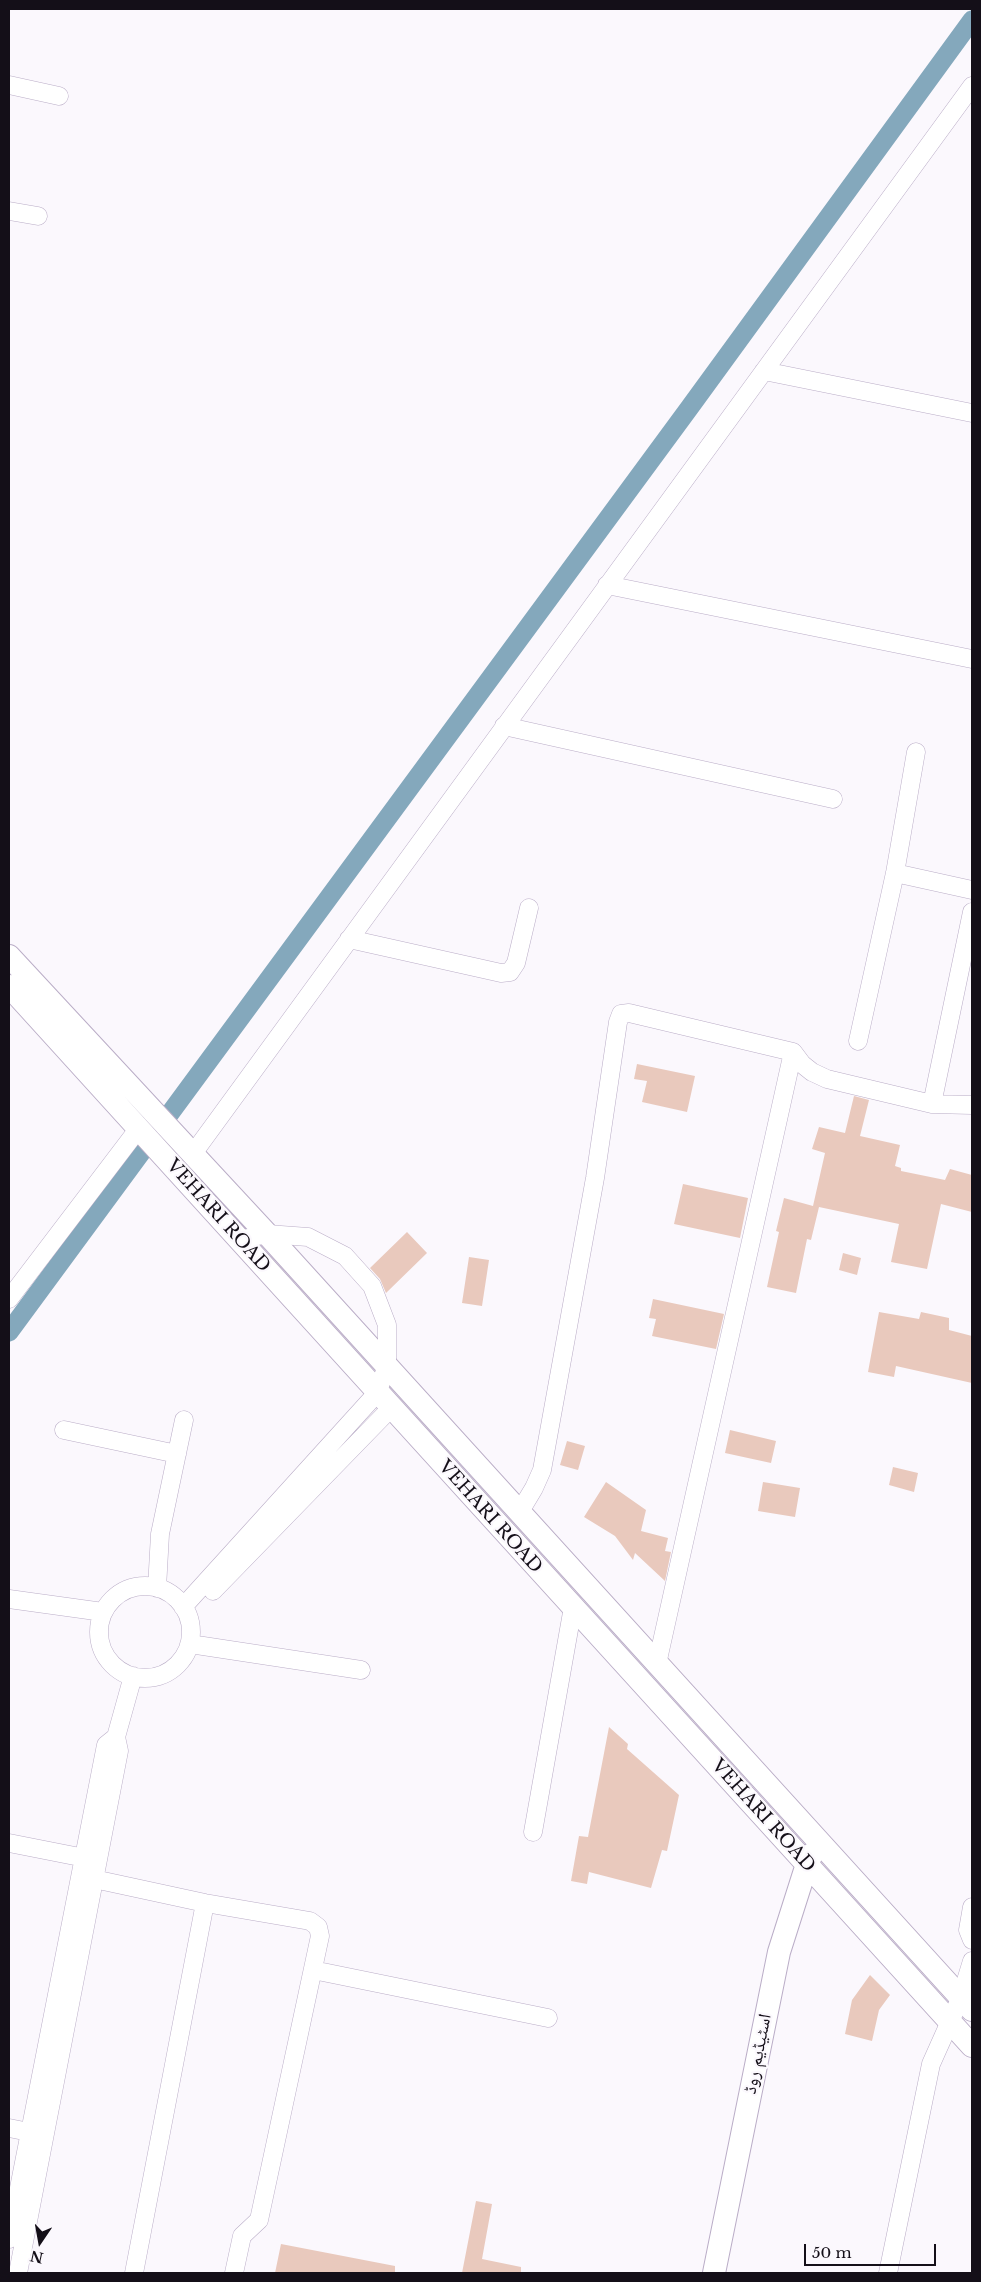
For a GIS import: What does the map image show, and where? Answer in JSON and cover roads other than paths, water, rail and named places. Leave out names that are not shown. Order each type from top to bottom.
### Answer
[{"type":"main road","name":"VEHARI ROAD","points":[[9,956],[190,1154],[267,1234],[966,2003]]},
{"type":"main road","name":"VEHARI ROAD","points":[[9,986],[972,2046]]},
{"type":"main road","name":"اسٹیڈیم روڈ","points":[[714,2273],[779,1952],[807,1864],[820,1841]]},
{"type":"street","points":[[9,85],[59,96]]},
{"type":"street","points":[[190,1154],[972,86]]},
{"type":"street","points":[[9,211],[38,216]]},
{"type":"street","points":[[764,371],[972,413]]},
{"type":"street","points":[[607,585],[972,659]]},
{"type":"street","points":[[504,726],[834,799]]},
{"type":"street","points":[[858,1041],[895,873],[916,752]]},
{"type":"street","points":[[895,873],[972,890]]},
{"type":"street","points":[[349,939],[501,973],[510,972],[516,963],[529,908]]},
{"type":"street","points":[[932,1104],[972,912]]},
{"type":"street","points":[[519,1513],[542,1470],[595,1178],[618,1022],[621,1014],[629,1012],[793,1052],[802,1064],[812,1072],[827,1079],[932,1104],[972,1105]]},
{"type":"street","points":[[658,1664],[793,1052]]},
{"type":"street","points":[[9,1299],[139,1128]]},
{"type":"street","points":[[186,1611],[384,1401],[387,1325],[372,1286],[345,1256],[308,1237],[267,1234],[239,1240]]},
{"type":"street","points":[[157,1588],[160,1534],[184,1420]]},
{"type":"street","points":[[64,1430],[177,1454]]},
{"type":"street","points":[[141,1586],[157,1588],[170,1594],[186,1611],[191,1630],[190,1644],[184,1658],[168,1672],[147,1678],[133,1676],[118,1670],[107,1658],[100,1644],[99,1628],[104,1612],[113,1600],[126,1590],[141,1586]]},
{"type":"street","points":[[9,1599],[104,1612]]},
{"type":"street","points":[[533,1832],[573,1608]]},
{"type":"street","points":[[190,1644],[361,1670]]},
{"type":"street","points":[[18,2273],[37,2133],[91,1859],[119,1751],[116,1737],[133,1676]]},
{"type":"street","points":[[9,1843],[91,1859]]},
{"type":"street","points":[[9,2239],[37,2133],[94,1879],[91,1859]]},
{"type":"street","points":[[94,1879],[205,1903],[310,1921],[318,1926],[320,1936],[259,2220],[242,2236],[234,2273]]},
{"type":"street","points":[[134,2273],[205,1903]]},
{"type":"street","points":[[972,1907],[968,1930],[972,1940]]},
{"type":"street","points":[[888,2273],[930,2064],[949,2021],[966,2003],[972,1961]]},
{"type":"street","points":[[313,1970],[548,2018]]},
{"type":"street","points":[[9,2128],[37,2133]]},
{"type":"waterway","points":[[9,1332],[690,407],[972,20]]}]
